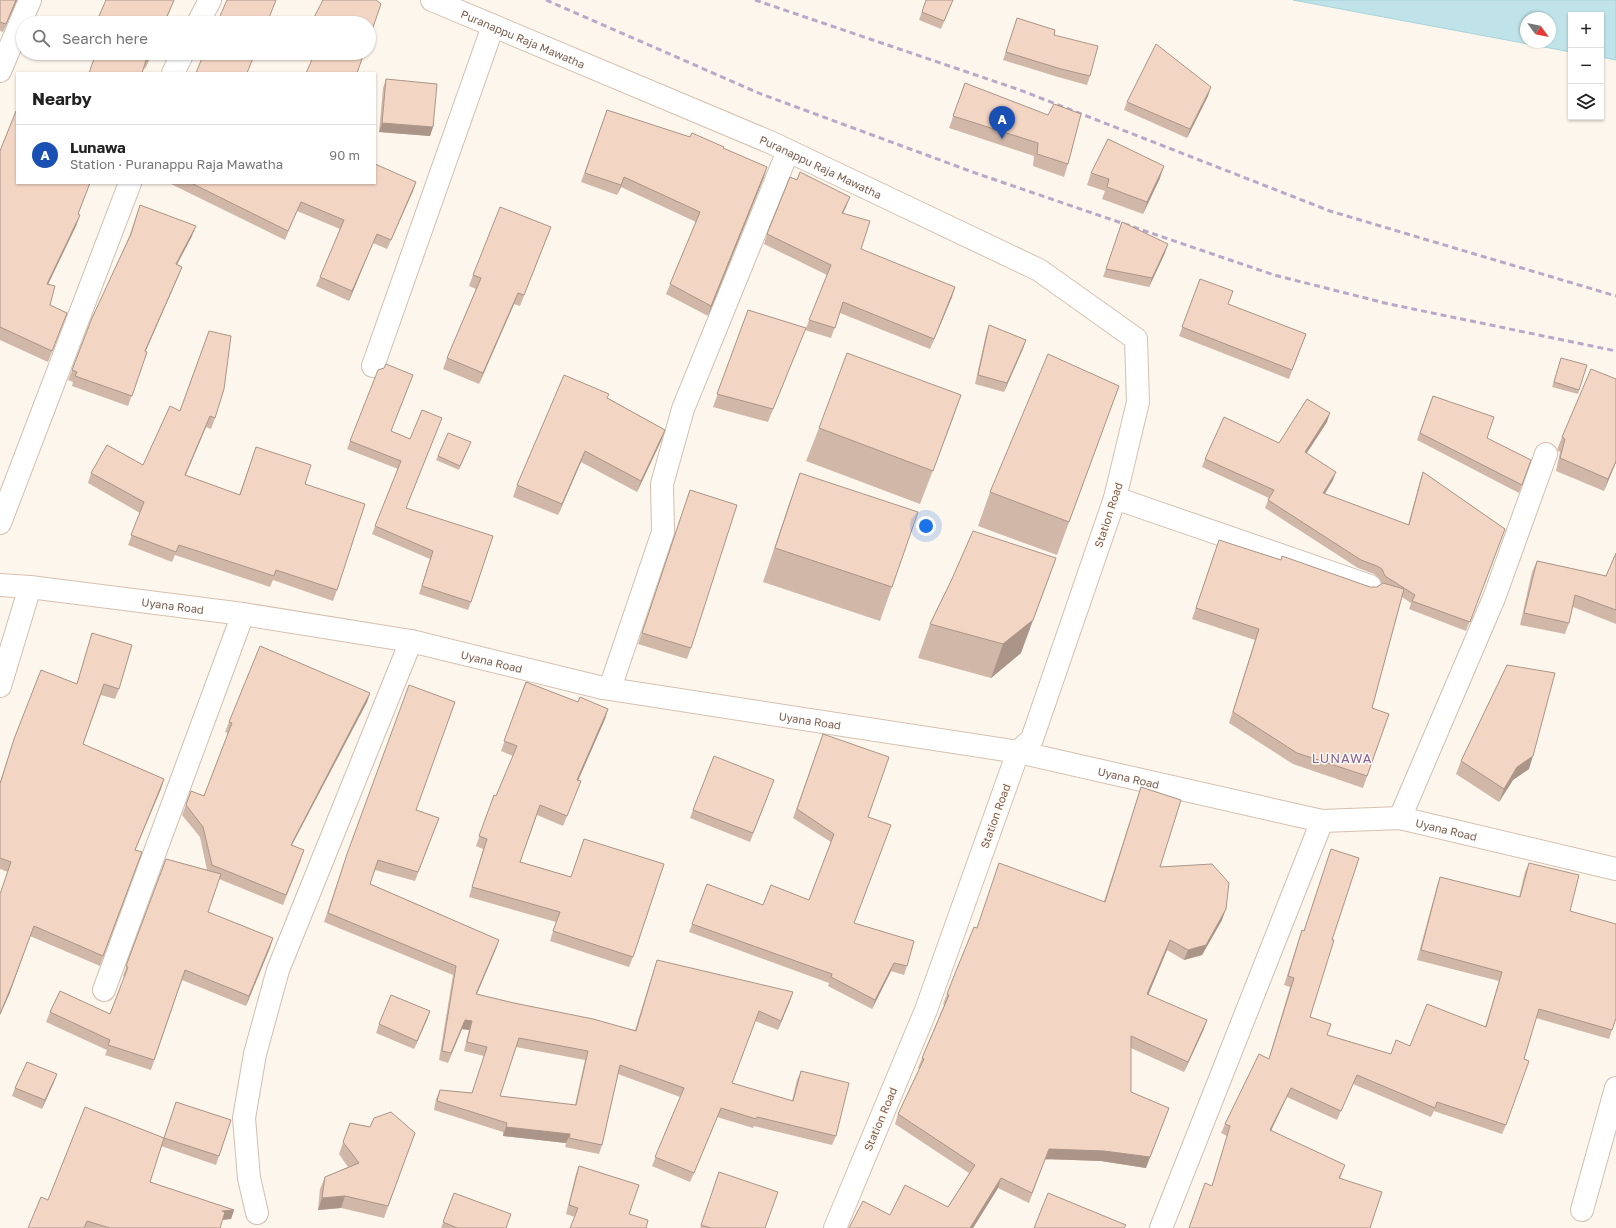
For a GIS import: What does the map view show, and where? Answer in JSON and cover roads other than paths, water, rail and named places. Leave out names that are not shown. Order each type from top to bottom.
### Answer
[{"type":"street","points":[[23,16],[30,0]]},
{"type":"street","points":[[202,16],[210,0]]},
{"type":"street","name":"Puranappu Raja Mawatha","points":[[432,0],[788,151],[1039,270],[1136,339],[1138,402]]},
{"type":"street","points":[[372,366],[493,26]]},
{"type":"street","points":[[0,71],[16,33]]},
{"type":"street","points":[[174,72],[180,60]]},
{"type":"street","points":[[603,688],[610,688],[663,532],[662,484],[683,409],[788,151]]},
{"type":"street","points":[[0,523],[130,184]]},
{"type":"street","name":"Station Road","points":[[835,1228],[926,1010],[1018,752],[1032,739],[1115,498],[1138,402]]},
{"type":"street","points":[[1400,818],[1494,598],[1546,454]]},
{"type":"street","points":[[1115,498],[1370,586]]},
{"type":"street","name":"Uyana Road","points":[[0,585],[30,587],[243,614],[411,641],[603,688],[1018,752],[1322,821],[1400,818],[1616,869]]},
{"type":"street","points":[[0,686],[30,587]]},
{"type":"street","points":[[104,990],[243,614]]},
{"type":"street","points":[[257,1213],[249,1178],[244,1118],[255,1054],[278,970],[411,641]]},
{"type":"street","points":[[1162,1228],[1322,821]]},
{"type":"street","points":[[1582,1210],[1616,1088]]},
{"type":"water","points":[[1293,0],[1616,0],[1616,60],[1604,58],[1604,12],[1568,12],[1568,51],[1550,48],[1556,48],[1556,12],[1520,12],[1520,42]]},
{"type":"railway","points":[[546,0],[761,94],[978,174],[1274,275],[1389,304],[1616,351]]},
{"type":"railway","points":[[755,0],[1020,90],[1330,211],[1616,296]]},
{"type":"place","name":"Lunawa","points":[[1002,139]]},
{"type":"district","name":"LUNAWA","points":[[1342,758]]}]
